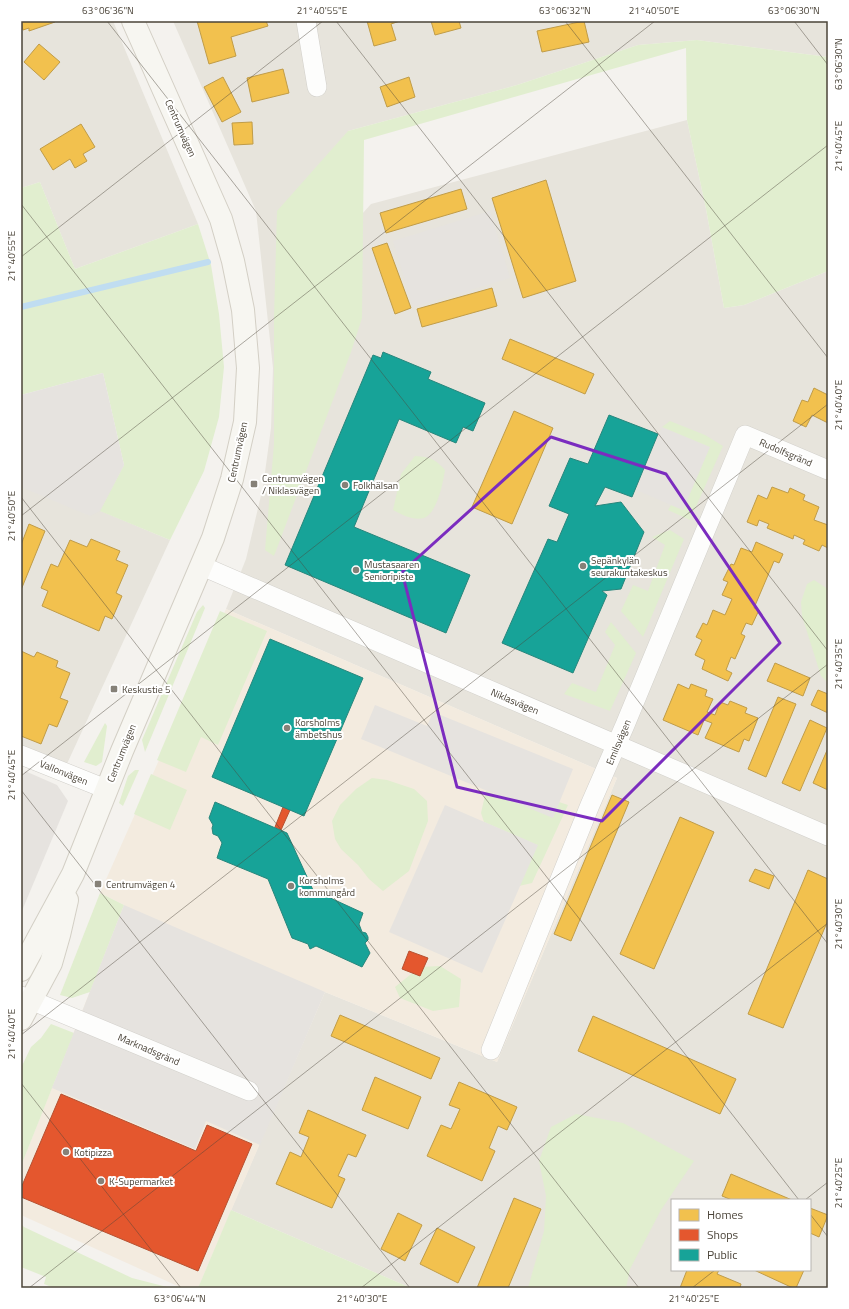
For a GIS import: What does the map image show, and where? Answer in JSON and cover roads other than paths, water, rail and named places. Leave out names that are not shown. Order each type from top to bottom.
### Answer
[{"type":"main road","name":"Centrumvägen","points":[[21,970],[73,874],[122,751],[202,566],[213,538],[232,479],[245,422],[248,368],[243,310],[234,261],[221,219],[133,21]]},
{"type":"main road","name":"Centrumvägen","points":[[21,1020],[34,1001],[50,963],[59,935],[73,874]]},
{"type":"street","points":[[306,21],[317,87]]},
{"type":"street","name":"Rudolfsgränd","points":[[745,435],[828,470]]},
{"type":"street","name":"Emilsvägen","points":[[491,1050],[590,805],[617,745],[745,435]]},
{"type":"street","name":"Niklasvägen","points":[[202,566],[828,836]]},
{"type":"street","name":"Vallonvägen","points":[[21,755],[106,790]]},
{"type":"street","name":"Marknadsgränd","points":[[34,1001],[249,1091]]},
{"type":"waterway","points":[[21,307],[208,262]]},
{"type":"place","name":"Centrumvägen / Niklasvägen","points":[[254,484]]},
{"type":"place","name":"Folkhälsan","points":[[345,485]]},
{"type":"place","name":"Sepänkylän seurakuntakeskus","points":[[583,566]]},
{"type":"place","name":"Mustasaaren Senioripiste","points":[[356,570]]},
{"type":"place","name":"Keskustie 5","points":[[114,689]]},
{"type":"place","name":"Korsholms ämbetshus","points":[[287,728]]},
{"type":"place","name":"Centrumvägen 4","points":[[98,884]]},
{"type":"place","name":"Korsholms kommungård","points":[[291,886]]},
{"type":"place","name":"Kotipizza","points":[[66,1152]]},
{"type":"place","name":"K-Supermarket","points":[[101,1181]]}]
